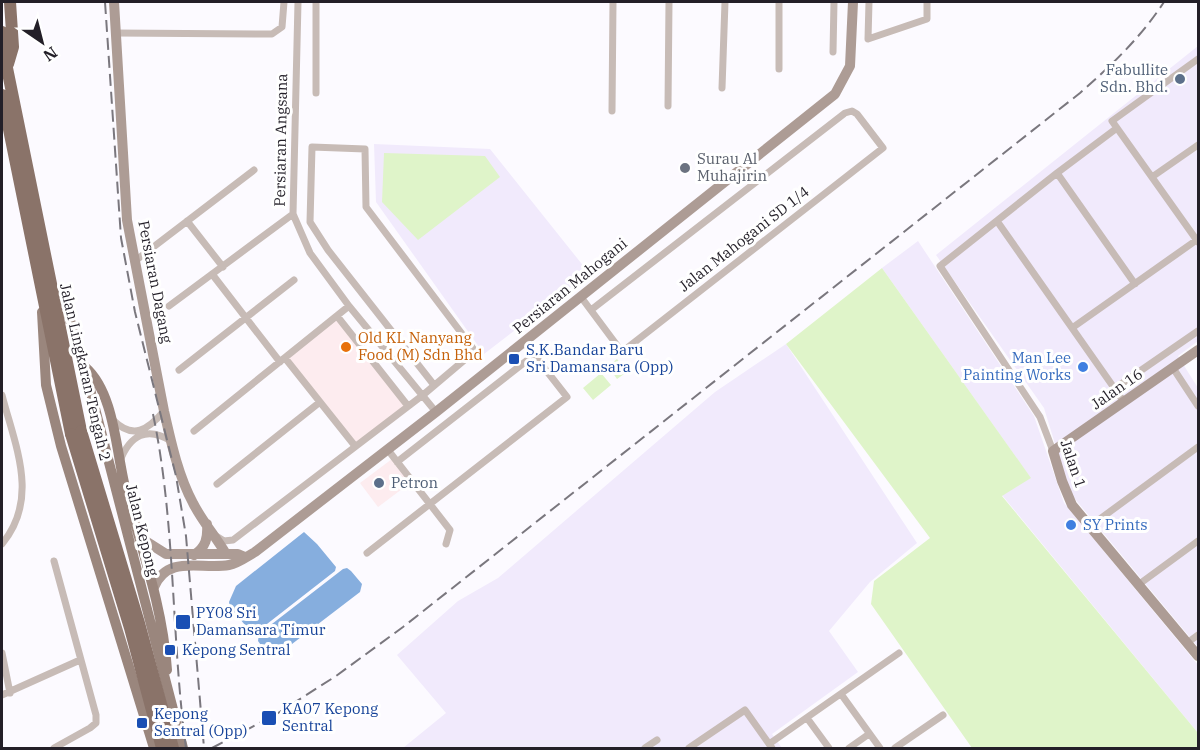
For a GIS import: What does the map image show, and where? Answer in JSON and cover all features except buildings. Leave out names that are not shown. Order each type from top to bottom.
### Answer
[{"type":"highway","points":[[7,68],[13,47],[10,2]]},
{"type":"highway","name":"Jalan Lingkaran Tengah 2","points":[[2,32],[46,291]]},
{"type":"highway","name":"Jalan Lingkaran Tengah 2","points":[[2,95],[76,432],[162,748]]},
{"type":"highway","name":"Jalan Lingkaran Tengah 2","points":[[76,432],[139,623],[172,748]]},
{"type":"main road","name":"Jalan Kepong","points":[[46,291],[68,314],[84,366],[183,748]]},
{"type":"main road","points":[[46,291],[46,385],[61,446],[154,748]]},
{"type":"main road","points":[[84,366],[99,382],[111,418],[127,495],[154,587],[166,647],[169,694]]},
{"type":"main road","points":[[117,629],[122,633],[135,635],[142,632],[150,621]]},
{"type":"street","name":"Persiaran Dagang","points":[[114,2],[127,220],[164,411],[171,441],[188,492],[226,554]]},
{"type":"street","points":[[115,33],[270,35],[282,27],[284,2]]},
{"type":"street","name":"Persiaran Angsana","points":[[298,2],[293,214],[310,253],[436,412]]},
{"type":"street","points":[[316,2],[316,93]]},
{"type":"street","points":[[612,2],[612,111]]},
{"type":"street","points":[[668,106],[669,2]]},
{"type":"street","points":[[722,88],[724,2]]},
{"type":"street","points":[[779,2],[779,69]]},
{"type":"street","points":[[833,52],[834,2]]},
{"type":"street","name":"Persiaran Mahogani","points":[[154,587],[161,573],[175,566],[238,563],[255,552],[388,450],[835,94],[850,66],[853,2]]},
{"type":"street","points":[[869,2],[868,39],[927,19],[927,2]]},
{"type":"street","points":[[1072,328],[1198,240],[1112,121],[1198,59]]},
{"type":"street","name":"Jalan Mahogani SD 1/4","points":[[852,111],[857,114],[883,148],[622,352],[591,310],[845,113],[852,111]]},
{"type":"street","points":[[1118,129],[1057,173],[997,221],[1124,402]]},
{"type":"street","points":[[1152,177],[1198,145]]},
{"type":"street","points":[[214,535],[224,541],[233,540],[423,395],[475,351],[366,207],[365,149],[312,147],[310,222],[328,250],[434,385]]},
{"type":"street","points":[[135,261],[254,170]]},
{"type":"street","points":[[1057,173],[1135,284]]},
{"type":"street","points":[[169,306],[293,214]]},
{"type":"street","name":"Jalan 1","points":[[997,221],[940,266],[1040,417],[1068,496],[1089,527],[1198,656]]},
{"type":"street","points":[[187,222],[222,267]]},
{"type":"street","points":[[212,274],[246,318],[320,402],[355,446]]},
{"type":"street","points":[[180,370],[294,280]]},
{"type":"street","points":[[581,297],[591,310]]},
{"type":"street","points":[[194,431],[350,306]]},
{"type":"street","points":[[337,316],[408,406]]},
{"type":"street","points":[[1114,389],[1198,331]]},
{"type":"street","points":[[367,553],[567,397],[524,342]]},
{"type":"street","name":"Jalan 16","points":[[1053,452],[1198,350]]},
{"type":"street","points":[[397,462],[534,355]]},
{"type":"street","points":[[1173,368],[1198,406]]},
{"type":"street","points":[[2,395],[23,482],[22,502],[17,519],[12,531],[2,544]]},
{"type":"street","points":[[217,484],[320,402]]},
{"type":"street","points":[[111,418],[122,429],[132,432],[147,428],[164,411]]},
{"type":"street","points":[[120,462],[125,448],[133,438],[158,434],[171,441]]},
{"type":"street","points":[[1089,527],[1198,447]]},
{"type":"street","points":[[388,450],[450,530],[446,544]]},
{"type":"street","points":[[194,555],[200,551],[207,539],[207,523]]},
{"type":"street","points":[[138,531],[159,551],[175,555],[238,554],[245,557]]},
{"type":"street","points":[[1138,585],[1198,541]]},
{"type":"street","points":[[54,561],[96,715],[96,723],[90,728],[54,748]]},
{"type":"street","points":[[1187,643],[1198,635]]},
{"type":"street","points":[[2,653],[10,693]]},
{"type":"street","points":[[689,748],[745,710],[770,747],[899,653]]},
{"type":"street","points":[[2,695],[80,660]]},
{"type":"street","points":[[841,694],[880,748]]},
{"type":"street","points":[[895,748],[943,715]]},
{"type":"street","points":[[807,718],[829,748]]},
{"type":"street","points":[[849,748],[869,734]]},
{"type":"street","points":[[645,748],[657,741]]},
{"type":"shaded area","points":[[1198,46],[1198,341],[1178,356],[1198,388],[1198,647],[1070,493],[1044,408],[936,255]]},
{"type":"shaded area","points":[[374,144],[490,149],[589,273],[484,354],[376,202]]},
{"type":"shaded area","points":[[918,241],[1034,416],[1064,503],[1198,665],[1198,733],[1002,495],[1030,477],[882,268]]},
{"type":"shaded area","points":[[337,312],[412,407],[355,450],[282,357]]},
{"type":"shaded area","points":[[786,344],[917,543],[870,582],[829,631],[858,672],[772,734],[782,748],[403,748],[446,713],[397,655],[458,601],[498,578],[715,392]]},
{"type":"shaded area","points":[[392,459],[410,483],[378,507],[360,483]]},
{"type":"green space","points":[[384,153],[485,156],[500,177],[418,240],[382,202]]},
{"type":"green space","points":[[882,268],[1031,478],[1002,496],[1198,733],[1198,748],[972,748],[871,604],[874,581],[930,538],[786,344]]},
{"type":"green space","points":[[617,359],[627,372],[617,379],[608,366]]},
{"type":"green space","points":[[601,373],[611,385],[593,400],[583,388]]},
{"type":"water","points":[[304,532],[336,567],[335,571],[258,631],[250,631],[230,607],[229,602],[236,586]]},
{"type":"water","points":[[347,568],[362,584],[360,592],[275,657],[268,655],[258,641],[259,634]]},
{"type":"railway","points":[[105,2],[121,238],[135,312],[176,476],[186,536],[204,748]]},
{"type":"railway","points":[[212,748],[275,715],[336,676],[403,627],[1080,93],[1125,50],[1164,2]]},
{"type":"railway","points":[[153,414],[166,497],[186,748]]},
{"type":"place","name":"Fabullite Sdn. Bhd.","points":[[1180,79]]},
{"type":"place","name":"Surau Al Muhajirin","points":[[685,168]]},
{"type":"place","name":"Old KL Nanyang Food (M) Sdn Bhd","points":[[346,347]]},
{"type":"place","name":"S.K.Bandar Baru Sri Damansara (Opp)","points":[[514,359]]},
{"type":"place","name":"Man Lee Painting Works","points":[[1083,367]]},
{"type":"place","name":"Petron","points":[[379,483]]},
{"type":"place","name":"SY Prints","points":[[1071,525]]},
{"type":"place","name":"PY08 Sri Damansara Timur","points":[[183,622]]},
{"type":"place","name":"Kepong Sentral","points":[[170,650]]},
{"type":"place","name":"KA07 Kepong Sentral","points":[[269,718]]},
{"type":"place","name":"Kepong Sentral (Opp)","points":[[142,723]]}]
